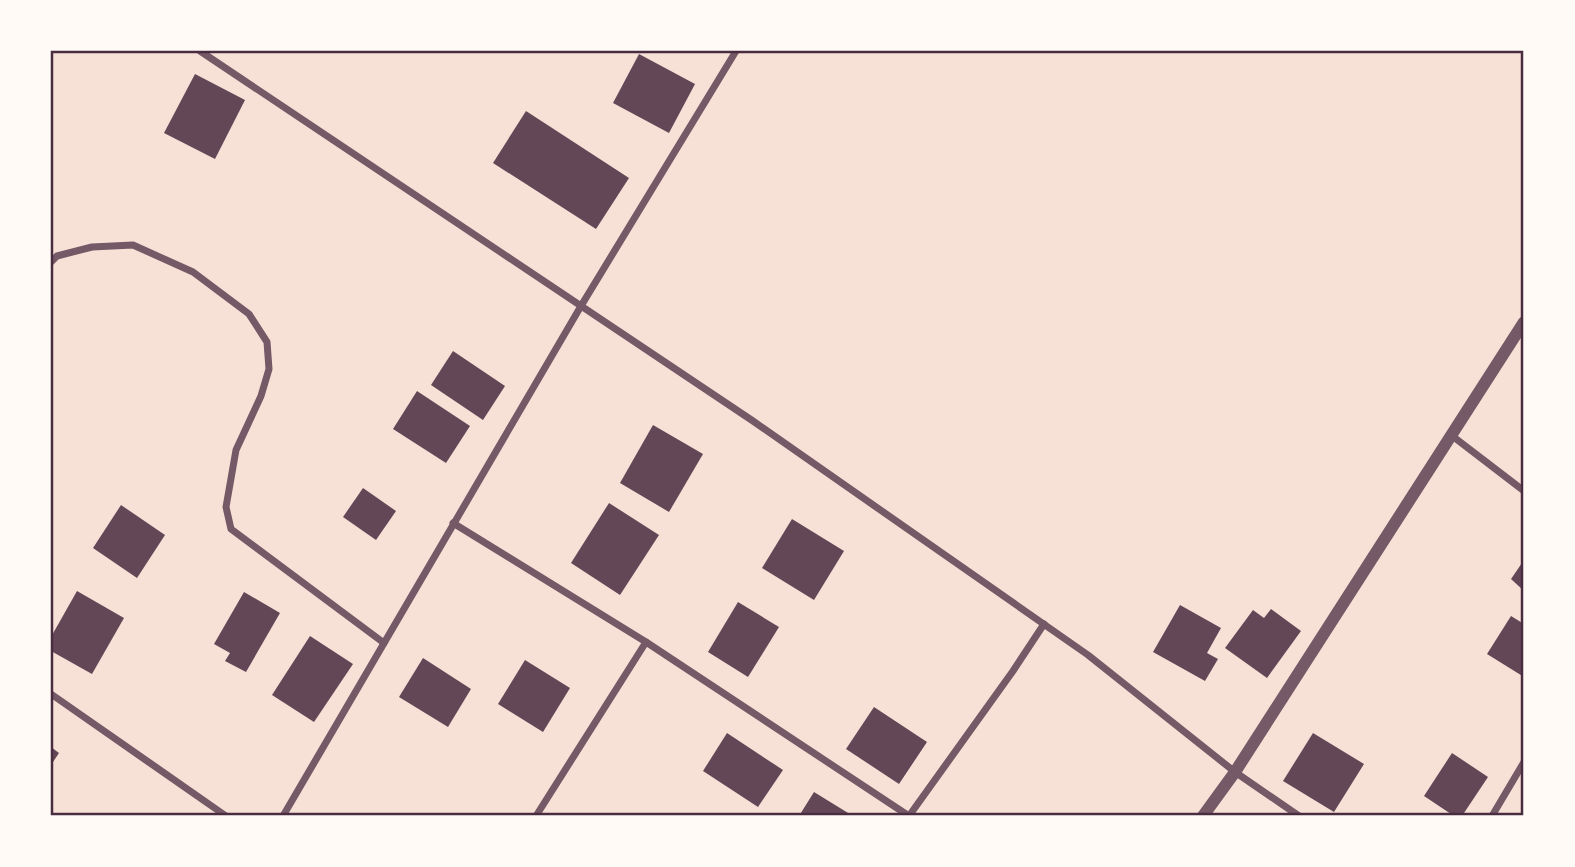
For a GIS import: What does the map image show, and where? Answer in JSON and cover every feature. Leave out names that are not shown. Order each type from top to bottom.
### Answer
[{"type":"street","points":[[200,51],[753,421],[1088,655],[1235,772],[1299,816]]},
{"type":"street","points":[[284,816],[581,306],[736,51]]},
{"type":"street","points":[[51,262],[57,256],[92,247],[133,245],[192,272],[249,314],[267,342],[269,369],[261,396],[236,450],[226,507],[231,529],[384,643]]},
{"type":"street","points":[[1203,816],[1235,772],[1524,322]]},
{"type":"street","points":[[1451,435],[1524,491]]},
{"type":"street","points":[[453,523],[646,642],[909,816],[1044,624]]},
{"type":"street","points":[[536,816],[646,642]]},
{"type":"street","points":[[51,694],[226,816]]},
{"type":"street","points":[[1492,816],[1524,762]]},
{"type":"building","points":[[639,54],[695,84],[669,133],[613,103]]},
{"type":"building","points":[[195,74],[245,100],[215,159],[164,133]]},
{"type":"building","points":[[526,111],[629,178],[596,229],[493,163]]},
{"type":"building","points":[[453,351],[505,386],[483,420],[431,385]]},
{"type":"building","points":[[417,391],[470,426],[446,463],[393,429]]},
{"type":"building","points":[[653,425],[703,454],[669,512],[620,483]]},
{"type":"building","points":[[363,488],[396,511],[376,540],[343,517]]},
{"type":"building","points":[[609,503],[659,535],[620,595],[571,563]]},
{"type":"building","points":[[121,505],[165,535],[137,578],[93,548]]},
{"type":"building","points":[[792,519],[844,551],[814,600],[762,568]]},
{"type":"building","points":[[1524,560],[1524,591],[1511,579]]},
{"type":"building","points":[[77,591],[124,618],[92,674],[51,651],[51,637]]},
{"type":"building","points":[[244,592],[280,613],[246,672],[225,661],[230,653],[214,644]]},
{"type":"building","points":[[738,602],[779,627],[748,677],[708,652]]},
{"type":"building","points":[[1180,605],[1221,628],[1207,653],[1218,659],[1205,681],[1153,652]]},
{"type":"building","points":[[1271,609],[1301,631],[1267,678],[1225,648],[1253,610],[1264,618]]},
{"type":"building","points":[[1511,616],[1524,624],[1524,677],[1487,654]]},
{"type":"building","points":[[310,636],[353,664],[314,722],[272,695]]},
{"type":"building","points":[[423,658],[471,689],[448,727],[399,697]]},
{"type":"building","points":[[525,660],[570,688],[543,732],[498,704]]},
{"type":"building","points":[[874,707],[927,742],[899,784],[846,749]]},
{"type":"building","points":[[727,733],[783,770],[758,807],[703,771]]},
{"type":"building","points":[[1313,733],[1364,764],[1334,812],[1283,781]]},
{"type":"building","points":[[51,747],[59,753],[51,765]]},
{"type":"building","points":[[1452,753],[1488,777],[1462,816],[1454,816],[1424,796]]},
{"type":"building","points":[[814,792],[853,816],[799,816]]}]
